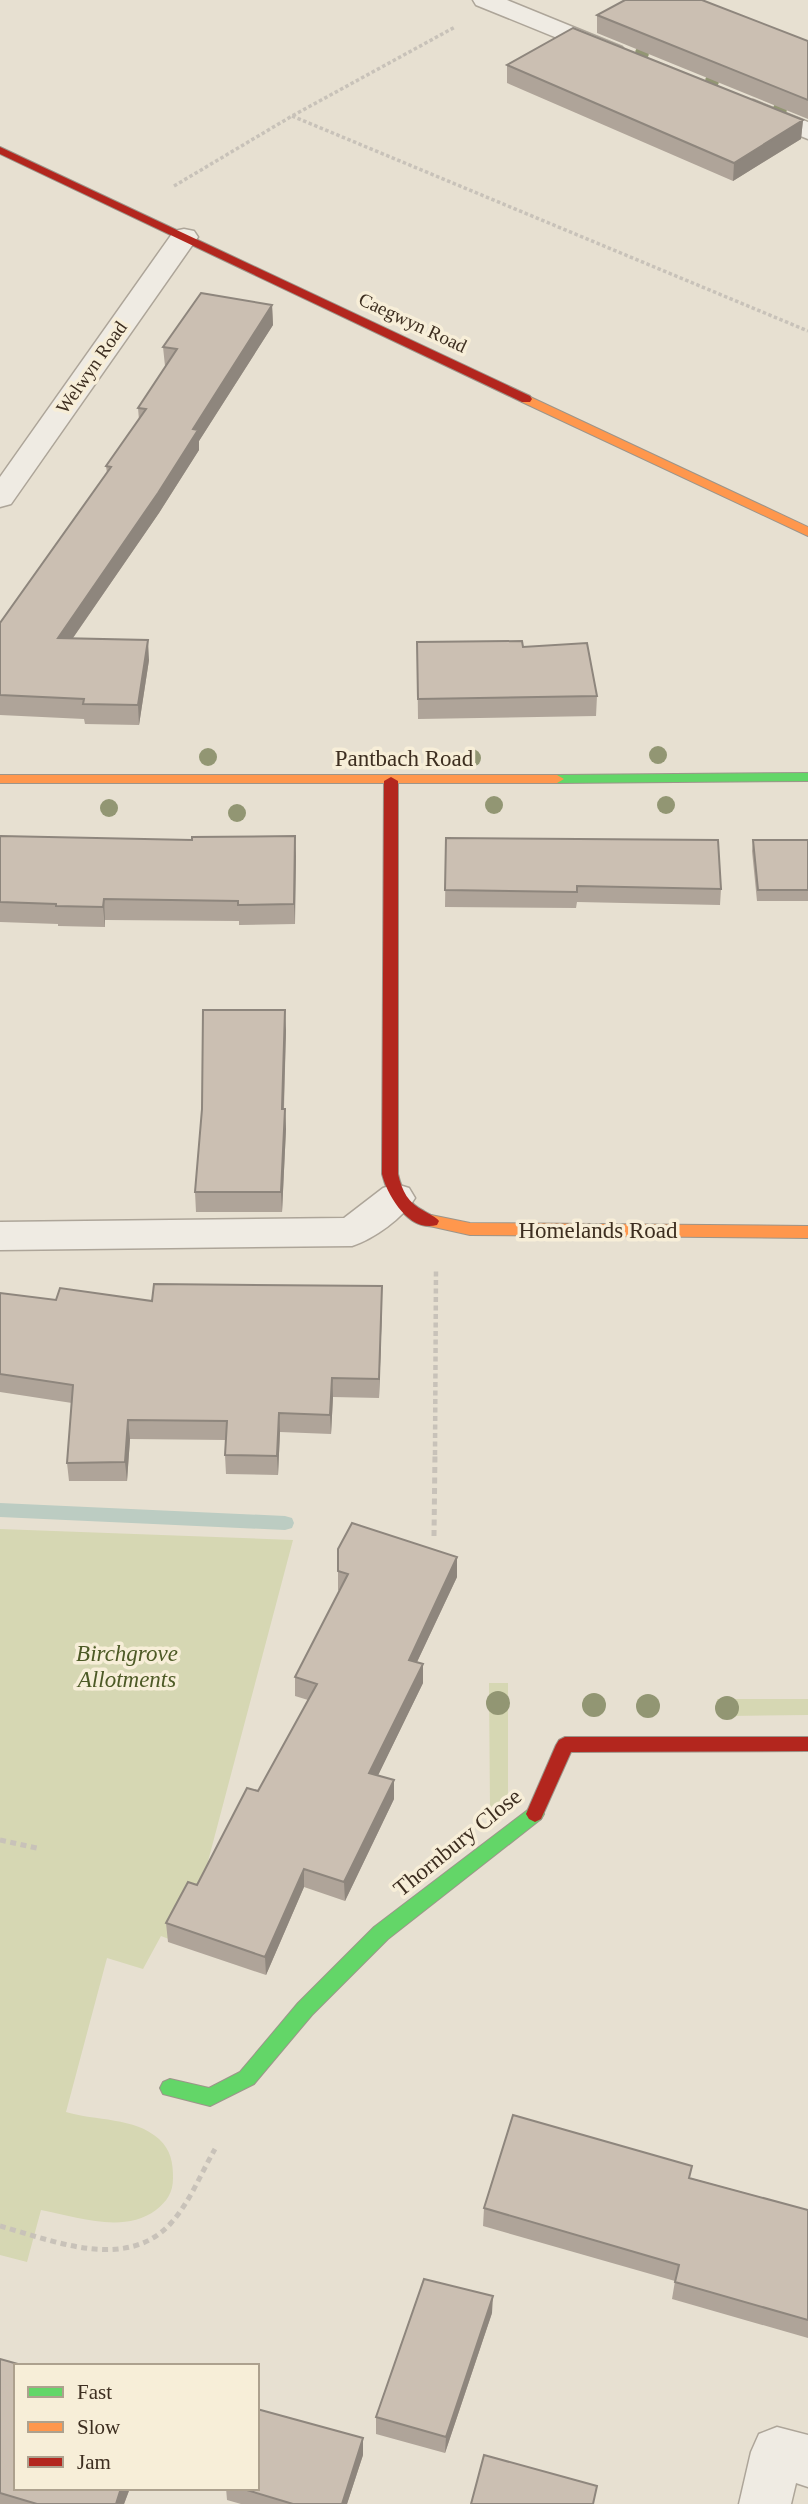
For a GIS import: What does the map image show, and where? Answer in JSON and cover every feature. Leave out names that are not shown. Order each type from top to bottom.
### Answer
[{"type":"street","points":[[485,0],[636,61]]},
{"type":"street","points":[[724,97],[808,131]]},
{"type":"street","name":"Caegwyn Road","points":[[0,150],[808,532]]},
{"type":"street","name":"Welwyn Road","points":[[0,498],[184,237]]},
{"type":"street","name":"Pantbach Road","points":[[0,779],[391,782],[808,777]]},
{"type":"street","points":[[0,1236],[352,1232],[396,1198],[390,1174],[391,782]]},
{"type":"street","name":"Homelands Road","points":[[396,1198],[415,1214],[470,1229],[808,1232]]},
{"type":"street","name":"Thornbury Close","points":[[170,2088],[210,2097],[247,2078],[305,2009],[381,1933],[538,1811],[565,1745],[808,1744]]},
{"type":"street","points":[[765,2504],[777,2452],[808,2461]]},
{"type":"path","points":[[172,187],[292,116],[457,26]]},
{"type":"path","points":[[292,116],[808,331]]},
{"type":"path","points":[[434,1536],[436,1260]]},
{"type":"path","points":[[0,1840],[41,1849]]},
{"type":"path","points":[[0,2226],[104,2251],[125,2251],[148,2244],[171,2223],[218,2144]]},
{"type":"green space","name":"Birchgrove Allotments","points":[[0,1529],[293,1540],[197,1903],[169,1939],[161,1936],[143,1969],[107,1958],[66,2112],[127,2123],[159,2139],[169,2152],[172,2162],[171,2192],[156,2210],[130,2221],[100,2222],[41,2210],[27,2262],[0,2255]]},
{"type":"green space","points":[[489,1683],[508,1683],[508,1809],[490,1810]]},
{"type":"green space","points":[[717,1699],[808,1699],[808,1715],[729,1716],[717,1709]]},
{"type":"building","points":[[625,0],[702,0],[808,41],[808,100],[597,15]]},
{"type":"building","points":[[573,28],[803,120],[734,163],[507,65]]},
{"type":"building","points":[[201,293],[272,305],[193,429],[198,430],[158,493],[58,638],[148,640],[138,705],[83,704],[84,699],[0,695],[0,623],[111,467],[106,466],[146,409],[138,408],[177,349],[163,347]]},
{"type":"building","points":[[522,641],[523,647],[587,643],[597,696],[418,699],[417,642]]},
{"type":"building","points":[[0,836],[192,840],[192,837],[295,836],[294,904],[238,905],[238,901],[104,899],[103,907],[0,902]]},
{"type":"building","points":[[446,838],[718,840],[721,889],[577,886],[577,892],[445,890]]},
{"type":"building","points":[[753,840],[808,840],[808,890],[758,890]]},
{"type":"building","points":[[203,1010],[285,1010],[282,1109],[285,1109],[281,1192],[195,1192],[202,1109]]},
{"type":"building","points":[[154,1284],[382,1286],[379,1379],[332,1378],[330,1415],[279,1413],[277,1456],[225,1455],[227,1421],[128,1420],[125,1462],[67,1463],[73,1385],[0,1374],[0,1293],[56,1300],[60,1288],[152,1301]]},
{"type":"building","points":[[352,1523],[457,1557],[409,1660],[423,1664],[369,1773],[394,1780],[344,1882],[304,1869],[265,1957],[166,1923],[188,1882],[197,1885],[247,1788],[258,1791],[317,1684],[295,1677],[348,1574],[338,1571],[338,1549]]},
{"type":"building","points":[[513,2115],[692,2166],[689,2178],[808,2210],[808,2320],[675,2282],[679,2265],[484,2208]]},
{"type":"building","points":[[424,2279],[493,2296],[446,2437],[376,2417]]},
{"type":"building","points":[[0,2359],[18,2364],[14,2364],[14,2490],[120,2490],[116,2504],[37,2504],[0,2493]]},
{"type":"building","points":[[259,2410],[363,2438],[342,2504],[293,2504],[247,2490],[259,2490]]},
{"type":"building","points":[[484,2455],[597,2486],[593,2504],[471,2504]]},
{"type":"waterway","points":[[0,1510],[285,1523]]},
{"type":"traffic: fast","points":[[557,779],[808,777]]},
{"type":"traffic: fast","points":[[170,2088],[210,2097],[247,2078],[305,2009],[381,1933],[535,1814]]},
{"type":"traffic: slow","points":[[526,399],[808,532]]},
{"type":"traffic: slow","points":[[0,779],[557,779]]},
{"type":"traffic: slow","points":[[431,1221],[470,1229],[808,1232]]},
{"type":"traffic: jam","points":[[0,150],[526,399]]},
{"type":"traffic: jam","points":[[391,781],[390,1174],[395,1191],[403,1204],[415,1214],[431,1221]]},
{"type":"traffic: jam","points":[[535,1814],[565,1745],[808,1744]]}]
